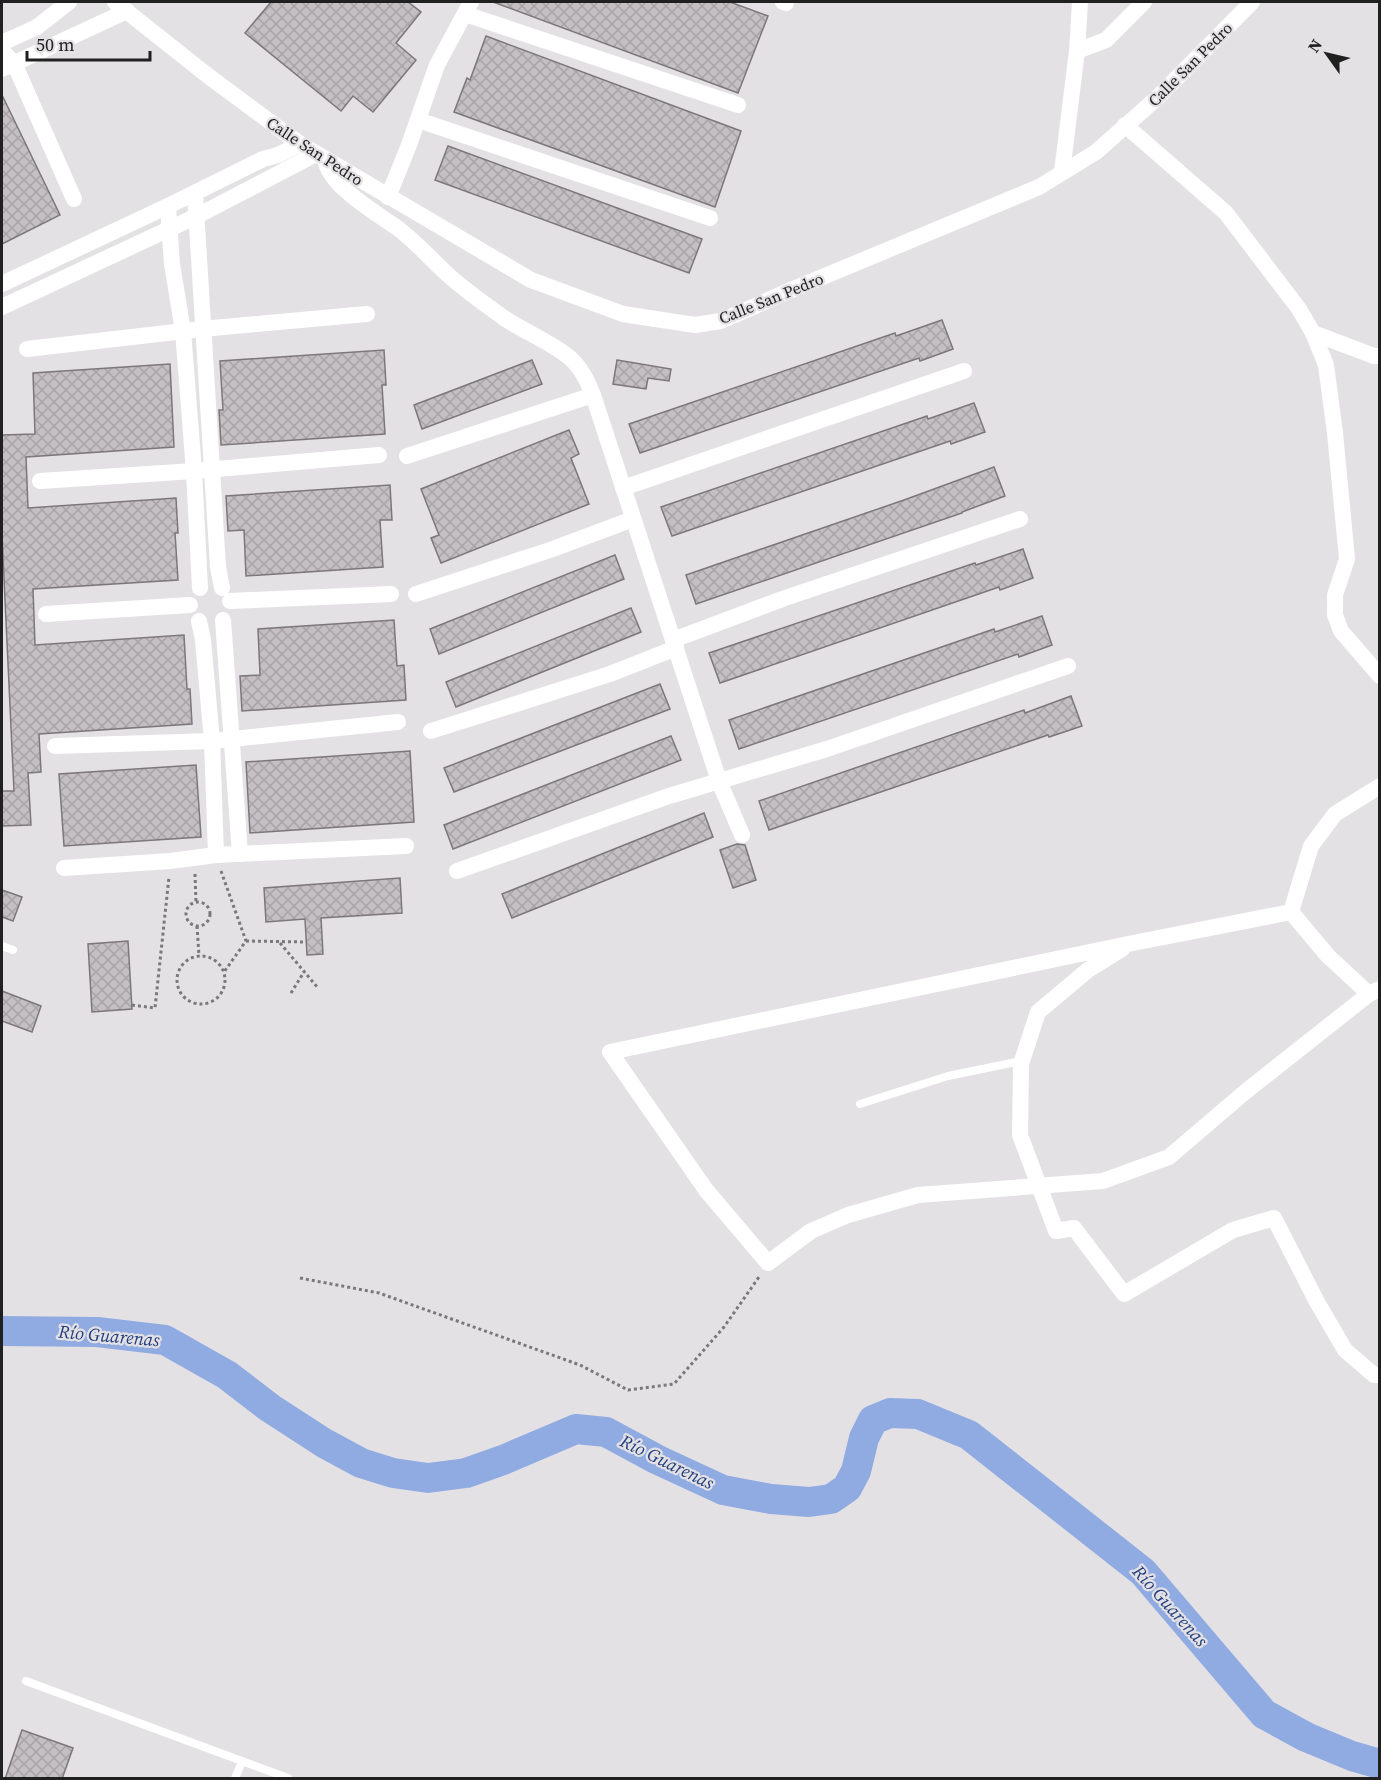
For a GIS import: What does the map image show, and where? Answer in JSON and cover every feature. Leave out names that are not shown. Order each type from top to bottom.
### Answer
[{"type":"street","points":[[2,43],[37,27],[69,2]]},
{"type":"street","points":[[1062,172],[1077,51],[1080,2]]},
{"type":"street","points":[[1077,51],[1106,40],[1144,2]]},
{"type":"street","name":"Calle San Pedro","points":[[121,6],[207,75],[300,144],[531,280],[623,314],[695,325],[721,321],[1039,187],[1096,152],[1157,98],[1252,2]]},
{"type":"street","points":[[8,66],[121,6]]},
{"type":"street","points":[[388,197],[437,64],[468,8],[738,105]]},
{"type":"street","points":[[2,51],[74,199]]},
{"type":"street","points":[[418,120],[710,218]]},
{"type":"street","points":[[1125,125],[1226,213],[1299,309],[1313,333],[1326,365],[1347,559],[1335,595],[1335,615],[1341,631],[1380,676]]},
{"type":"street","points":[[2,284],[263,159],[278,155],[300,144]]},
{"type":"street","points":[[2,307],[320,157],[351,195],[414,242],[447,274],[505,318],[570,358],[585,378],[593,395],[720,781],[742,835]]},
{"type":"street","points":[[195,193],[218,567],[229,611],[224,620],[240,854]]},
{"type":"street","points":[[168,206],[172,264],[183,331],[200,588]]},
{"type":"street","points":[[27,349],[202,329],[367,314]]},
{"type":"street","points":[[1313,333],[1374,356],[1380,356]]},
{"type":"street","points":[[623,488],[964,371]]},
{"type":"street","points":[[407,456],[593,395]]},
{"type":"street","points":[[40,481],[194,471],[379,455]]},
{"type":"street","points":[[416,594],[550,550],[633,519]]},
{"type":"street","points":[[431,731],[610,674],[674,644],[784,598],[1020,519]]},
{"type":"street","points":[[224,620],[212,625],[200,621],[191,611],[190,604],[195,592],[211,585],[226,594],[391,594]]},
{"type":"street","points":[[46,614],[190,604]]},
{"type":"street","points":[[200,621],[212,741],[216,855]]},
{"type":"street","points":[[457,871],[669,796],[827,749],[1068,666]]},
{"type":"street","points":[[55,746],[212,741],[398,722]]},
{"type":"street","points":[[1291,912],[1311,846],[1335,814],[1380,786]]},
{"type":"street","points":[[64,868],[170,861],[216,855],[406,846]]},
{"type":"street","points":[[1291,912],[1328,956],[1374,991],[1245,1092],[1169,1157],[1103,1180],[1039,1187],[918,1195],[848,1215],[811,1231],[768,1263],[706,1190],[610,1052],[1133,943],[1291,912]]},
{"type":"street","points":[[1133,943],[1088,970],[1038,1012],[1022,1061],[1020,1135],[1056,1232],[1074,1228],[1124,1294],[1233,1230],[1274,1218],[1317,1302],[1345,1350],[1374,1375],[1380,1375]]},
{"type":"lane","points":[[2,946],[14,950]]},
{"type":"lane","points":[[860,1104],[948,1076],[1022,1061]]},
{"type":"lane","points":[[26,1681],[288,1779]]},
{"type":"lane","points":[[235,1779],[242,1762]]},
{"type":"path","points":[[216,855],[246,941]]},
{"type":"path","points":[[195,858],[196,902]]},
{"type":"path","points":[[132,1005],[155,1008],[170,861]]},
{"type":"path","points":[[196,902],[206,905],[210,915],[204,924],[197,926],[189,923],[186,913],[187,908],[196,902]]},
{"type":"path","points":[[197,926],[199,956]]},
{"type":"path","points":[[246,941],[306,942]]},
{"type":"path","points":[[224,972],[246,941]]},
{"type":"path","points":[[280,943],[318,988]]},
{"type":"path","points":[[199,956],[214,960],[224,972],[225,988],[215,1000],[202,1005],[187,1000],[178,989],[177,974],[185,962],[199,956]]},
{"type":"path","points":[[291,993],[304,972]]},
{"type":"path","points":[[300,1278],[379,1293],[580,1365],[628,1390],[674,1384],[724,1327],[768,1263]]},
{"type":"building","points":[[271,2],[408,2],[421,12],[396,43],[416,60],[373,112],[353,96],[341,111],[245,33]]},
{"type":"building","points":[[493,2],[730,2],[768,16],[738,93]]},
{"type":"building","points":[[486,36],[741,131],[715,207],[454,112],[467,78],[470,80]]},
{"type":"building","points":[[2,95],[60,215],[2,244]]},
{"type":"building","points":[[448,146],[702,239],[689,273],[435,180]]},
{"type":"building","points":[[942,320],[953,349],[920,361],[919,358],[640,453],[629,424],[895,333],[896,336]]},
{"type":"building","points":[[384,350],[386,385],[382,385],[385,434],[221,445],[219,410],[223,410],[220,361]]},
{"type":"building","points":[[532,360],[542,384],[422,429],[414,405]]},
{"type":"building","points":[[617,360],[671,369],[669,381],[648,378],[646,389],[613,384]]},
{"type":"building","points":[[170,364],[174,447],[26,457],[28,508],[176,498],[178,533],[175,533],[178,580],[33,589],[35,645],[184,635],[187,689],[190,689],[192,724],[39,734],[41,772],[28,773],[31,825],[2,826],[2,791],[14,791],[2,536],[2,435],[35,434],[33,373]]},
{"type":"building","points":[[974,403],[985,432],[951,444],[950,441],[672,536],[661,507],[927,416],[928,419]]},
{"type":"building","points":[[569,430],[579,454],[571,458],[589,504],[441,563],[431,538],[439,535],[421,489]]},
{"type":"building","points":[[994,467],[1005,496],[962,513],[696,604],[686,575]]},
{"type":"building","points":[[390,485],[392,520],[380,520],[383,567],[246,576],[244,530],[228,531],[226,496]]},
{"type":"building","points":[[1023,549],[1033,578],[1000,590],[999,587],[720,683],[709,653],[975,563],[976,565]]},
{"type":"building","points":[[615,555],[624,579],[439,654],[430,629]]},
{"type":"building","points":[[631,608],[641,632],[456,707],[446,682]]},
{"type":"building","points":[[1042,616],[1052,645],[1019,657],[1018,654],[739,749],[729,720],[994,629],[995,632]]},
{"type":"building","points":[[394,620],[397,666],[404,665],[406,700],[242,711],[240,676],[260,675],[258,629]]},
{"type":"building","points":[[660,684],[670,709],[454,792],[444,768]]},
{"type":"building","points":[[1071,696],[1082,726],[1049,737],[1048,735],[769,830],[759,801]]},
{"type":"building","points":[[671,736],[681,760],[453,849],[444,825]]},
{"type":"building","points":[[410,751],[414,822],[250,833],[246,762]]},
{"type":"building","points":[[196,765],[201,837],[64,846],[59,774]]},
{"type":"building","points":[[704,813],[713,837],[512,918],[502,894]]},
{"type":"building","points":[[737,844],[745,845],[756,880],[733,888],[720,850]]},
{"type":"building","points":[[400,878],[402,913],[321,918],[323,954],[307,955],[305,919],[266,922],[264,888]]},
{"type":"building","points":[[2,890],[22,897],[13,921],[2,917]]},
{"type":"building","points":[[128,941],[132,1009],[92,1012],[88,944]]},
{"type":"building","points":[[2,991],[41,1006],[32,1032],[2,1021]]},
{"type":"building","points":[[22,1730],[73,1748],[62,1779],[5,1779]]},
{"type":"waterway","name":"Río Guarenas","points":[[2,1331],[97,1332],[165,1340],[227,1375],[270,1408],[324,1443],[361,1463],[393,1473],[428,1478],[466,1473],[576,1429],[606,1432],[658,1460],[723,1490],[771,1499],[809,1502],[831,1499],[847,1488],[856,1471],[864,1438],[873,1420],[890,1413],[918,1414],[969,1435],[1143,1572],[1264,1714],[1306,1737],[1352,1756],[1380,1764]]}]
